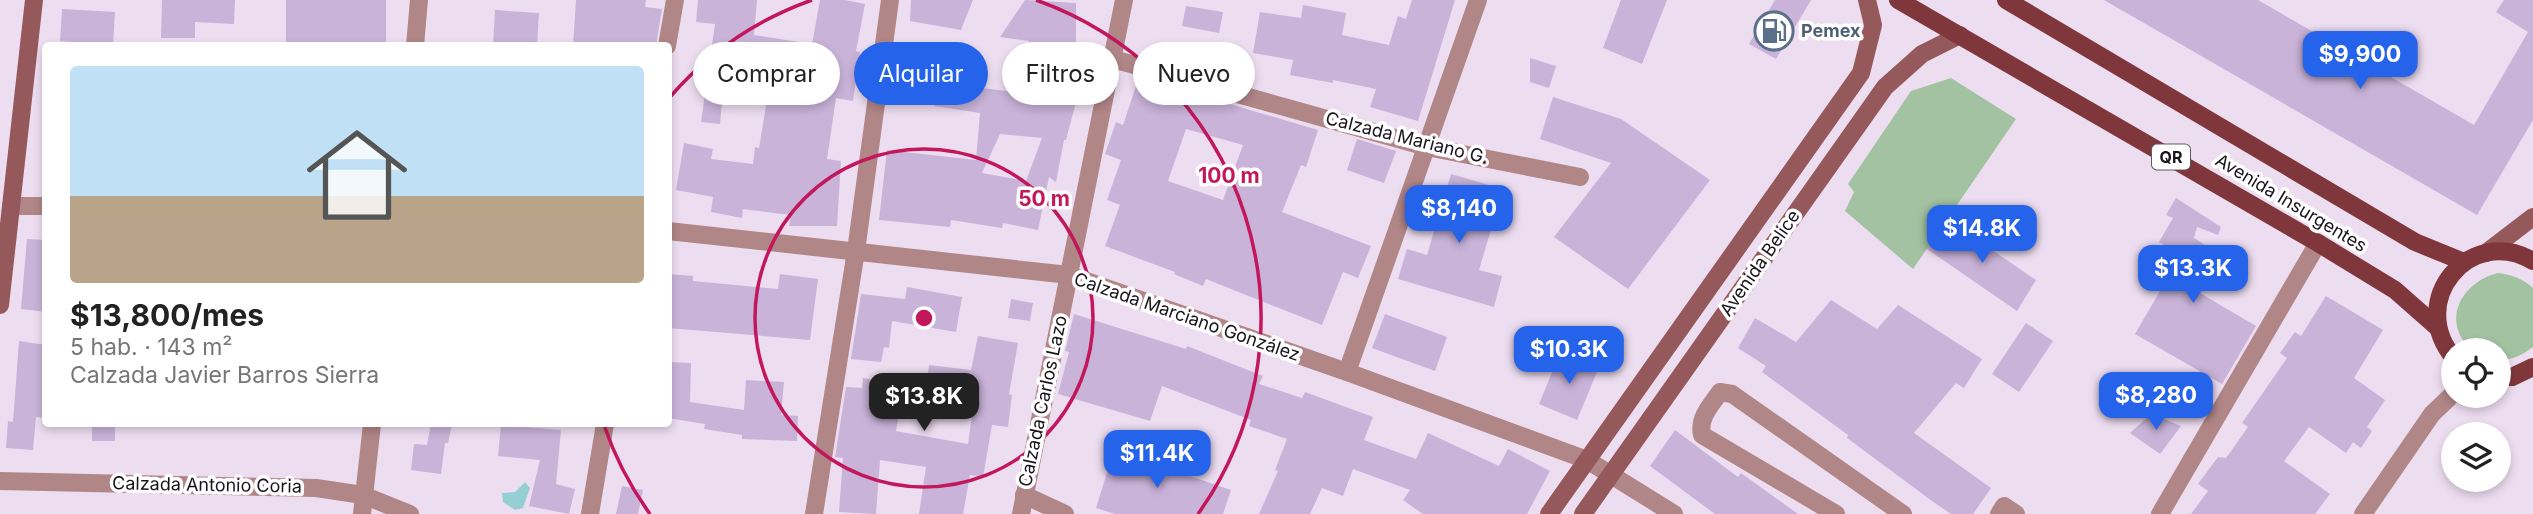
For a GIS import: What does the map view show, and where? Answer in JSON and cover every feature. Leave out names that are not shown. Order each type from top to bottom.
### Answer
[{"type":"main road","points":[[0,305],[34,0]]},
{"type":"main road","name":"Avenida Belice","points":[[1549,514],[1861,73],[1872,25],[1867,0]]},
{"type":"main road","name":"Avenida Insurgentes","points":[[1898,0],[2318,243],[2395,290],[2437,327]]},
{"type":"main road","name":"Avenida Insurgentes","points":[[2006,0],[2414,242],[2464,262]]},
{"type":"main road","name":"Avenida Belice","points":[[1583,514],[1885,87],[1922,54],[1961,36]]},
{"type":"main road","points":[[2441,338],[2437,327],[2437,302],[2446,279],[2464,262],[2486,253],[2533,217]]},
{"type":"main road","points":[[2486,253],[2509,252],[2533,261]]},
{"type":"main road","points":[[2511,377],[2532,370]]},
{"type":"street","points":[[415,42],[419,0]]},
{"type":"street","points":[[668,42],[675,0]]},
{"type":"street","points":[[814,514],[856,250],[890,0]]},
{"type":"street","name":"Calzada Carlos Lazo","points":[[1116,42],[1124,0]]},
{"type":"street","points":[[1347,372],[1478,0]]},
{"type":"street","name":"Calzada Mariano G.","points":[[1119,61],[1427,147],[1580,177]]},
{"type":"street","name":"Calzada Carlos Lazo","points":[[1021,514],[1104,105]]},
{"type":"street","points":[[11,206],[42,206]]},
{"type":"street","name":"Calzada Marciano González","points":[[672,231],[1069,275],[1347,372],[1587,460],[1674,514]]},
{"type":"street","points":[[2160,514],[2318,243]]},
{"type":"street","points":[[1836,514],[1702,435],[1702,418],[1720,392],[1731,394],[1903,514]]},
{"type":"street","points":[[2363,514],[2432,414],[2441,405]]},
{"type":"street","points":[[362,514],[372,427]]},
{"type":"street","points":[[590,514],[605,427]]},
{"type":"street","name":"Calzada Antonio Coria","points":[[0,481],[316,488],[363,495],[410,514]]},
{"type":"street","points":[[1024,495],[1065,514]]},
{"type":"shaded area","points":[[1951,78],[2016,119],[1913,269],[1845,211],[1854,192],[1848,184],[1911,91]]},
{"type":"shaded area","points":[[2498,273],[2508,275],[2533,288],[2533,347],[2511,358],[2511,338],[2462,338],[2457,327],[2459,304],[2474,285]]},
{"type":"shaded area","points":[[525,482],[530,488],[523,508],[515,510],[503,502],[502,493],[515,492]]},
{"type":"building","points":[[162,0],[235,0],[234,24],[195,22],[195,38],[161,38]]},
{"type":"building","points":[[286,0],[386,0],[386,42],[286,42]]},
{"type":"building","points":[[576,0],[646,0],[645,7],[662,9],[657,42],[573,42]]},
{"type":"building","points":[[698,0],[757,0],[754,35],[799,42],[712,42],[715,24],[696,22]]},
{"type":"building","points":[[820,0],[845,0],[865,4],[858,42],[854,42],[853,101],[840,99],[840,42],[812,42]]},
{"type":"building","points":[[911,0],[973,0],[961,30],[910,21]]},
{"type":"building","points":[[1025,0],[1076,3],[1076,42],[1000,37]]},
{"type":"building","points":[[1412,0],[1455,0],[1418,121],[1370,107],[1376,89],[1290,75],[1293,60],[1255,53],[1260,12],[1301,18],[1303,5],[1346,13],[1342,35],[1389,45],[1398,16],[1406,19]]},
{"type":"building","points":[[1621,0],[1667,0],[1642,64],[1603,48]]},
{"type":"building","points":[[1775,0],[1811,0],[1776,59],[1749,44]]},
{"type":"building","points":[[2104,0],[2258,0],[2474,125],[2528,32],[2496,12],[2504,0],[2533,0],[2533,120],[2477,215]]},
{"type":"building","points":[[1186,6],[1223,12],[1219,33],[1182,26]]},
{"type":"building","points":[[62,9],[115,12],[113,42],[60,41]]},
{"type":"building","points":[[495,10],[539,13],[537,42],[493,42]]},
{"type":"building","points":[[1530,58],[1556,66],[1549,88],[1530,82]]},
{"type":"building","points":[[988,89],[1002,90],[1002,105],[1075,105],[1064,140],[1056,182],[1049,177],[1038,230],[1003,223],[1002,228],[951,220],[950,227],[879,220],[887,150],[976,160],[980,113],[934,106],[988,105]],"holes":[[[1000,134],[1042,138],[1026,181],[982,173]]]},
{"type":"building","points":[[1133,95],[1133,105],[1233,105],[1318,130],[1306,167],[1301,165],[1282,212],[1371,246],[1358,278],[1343,272],[1322,325],[1206,279],[1203,286],[1174,274],[1175,272],[1105,246],[1120,205],[1107,200],[1121,160],[1105,154],[1116,122],[1123,125]],"holes":[[[1186,129],[1243,145],[1223,200],[1168,181]]]},
{"type":"building","points":[[1553,97],[1621,119],[1710,180],[1628,289],[1554,237],[1611,163],[1540,139]]},
{"type":"building","points":[[703,105],[722,105],[720,124],[701,122]]},
{"type":"building","points":[[766,105],[835,105],[827,159],[841,161],[837,226],[789,226],[791,215],[743,209],[742,218],[711,212],[713,197],[676,190],[684,143],[713,149],[711,159],[753,164],[755,147],[759,148]]},
{"type":"building","points":[[1357,139],[1396,151],[1384,183],[1347,170]]},
{"type":"building","points":[[1451,174],[1503,189],[1479,270],[1502,276],[1494,307],[1398,279],[1407,249],[1427,255]]},
{"type":"building","points":[[2176,198],[2221,227],[2218,235],[2197,227],[2194,238],[2213,250],[2188,286],[2256,326],[2222,384],[2135,334],[2181,255],[2159,242],[2173,218],[2166,215]]},
{"type":"building","points":[[1947,219],[2036,280],[2017,311],[1927,249]]},
{"type":"building","points":[[27,239],[42,240],[42,312],[21,309]]},
{"type":"building","points":[[672,274],[693,276],[693,281],[778,289],[780,274],[818,279],[810,340],[672,328]]},
{"type":"building","points":[[907,287],[962,297],[956,332],[892,321],[889,348],[884,347],[881,362],[851,359],[861,294],[905,299]]},
{"type":"building","points":[[2326,296],[2383,330],[2354,378],[2385,400],[2367,427],[2372,431],[2361,448],[2353,442],[2346,453],[2309,427],[2284,461],[2330,494],[2315,514],[2191,514],[2208,491],[2198,484],[2218,457],[2226,458],[2248,427],[2242,423],[2287,358],[2280,353],[2295,332],[2301,336]]},
{"type":"building","points":[[1011,299],[1033,303],[1030,321],[1008,318]]},
{"type":"building","points":[[1831,300],[1877,329],[1898,305],[1982,359],[1964,388],[1956,383],[1914,433],[1991,488],[1973,514],[1951,514],[1932,501],[1762,372],[1766,366],[1738,348],[1755,318],[1796,342]]},
{"type":"building","points":[[1074,314],[1186,349],[1187,346],[1263,376],[1259,384],[1302,398],[1305,392],[1373,417],[1364,440],[1416,459],[1428,433],[1499,466],[1508,449],[1550,471],[1527,514],[1423,514],[1403,500],[1410,490],[1353,469],[1343,496],[1322,488],[1310,514],[1259,514],[1278,471],[1275,470],[1287,439],[1249,426],[1251,420],[1162,386],[1150,421],[1058,394],[1069,352],[1065,351]]},
{"type":"building","points":[[1385,314],[1447,337],[1435,371],[1372,348]]},
{"type":"building","points":[[2026,323],[2053,341],[2019,392],[1992,374]]},
{"type":"building","points":[[978,336],[1018,343],[1009,394],[1012,395],[1008,427],[992,425],[983,477],[970,475],[963,514],[919,514],[926,467],[880,460],[876,514],[839,512],[843,458],[835,457],[846,387],[862,388],[863,378],[904,385],[896,431],[968,444],[975,393],[926,386],[929,365],[971,370]]},
{"type":"building","points":[[19,341],[42,344],[42,418],[36,417],[33,450],[6,448],[8,421],[13,422]]},
{"type":"building","points":[[1561,351],[1599,367],[1577,420],[1539,404]]},
{"type":"building","points":[[672,362],[691,363],[690,402],[744,410],[746,380],[784,382],[781,415],[798,416],[797,441],[742,439],[742,435],[704,429],[705,424],[672,419]]},
{"type":"building","points":[[2151,414],[2181,426],[2160,454],[2130,433]]},
{"type":"building","points":[[92,427],[115,427],[115,441],[92,441]]},
{"type":"building","points":[[430,427],[451,427],[448,443],[445,443],[441,474],[411,470],[414,444],[427,445]]},
{"type":"building","points":[[501,427],[561,430],[556,484],[575,489],[569,514],[529,506],[540,460],[498,456]]},
{"type":"building","points":[[1675,430],[1738,477],[1741,473],[1798,514],[1715,514],[1650,466]]},
{"type":"building","points":[[1114,450],[1231,490],[1223,514],[1115,514],[1096,508]]},
{"type":"building","points":[[622,486],[643,490],[638,514],[616,514]]},
{"type":"place","name":"Pemex","points":[[1774,31]]}]
